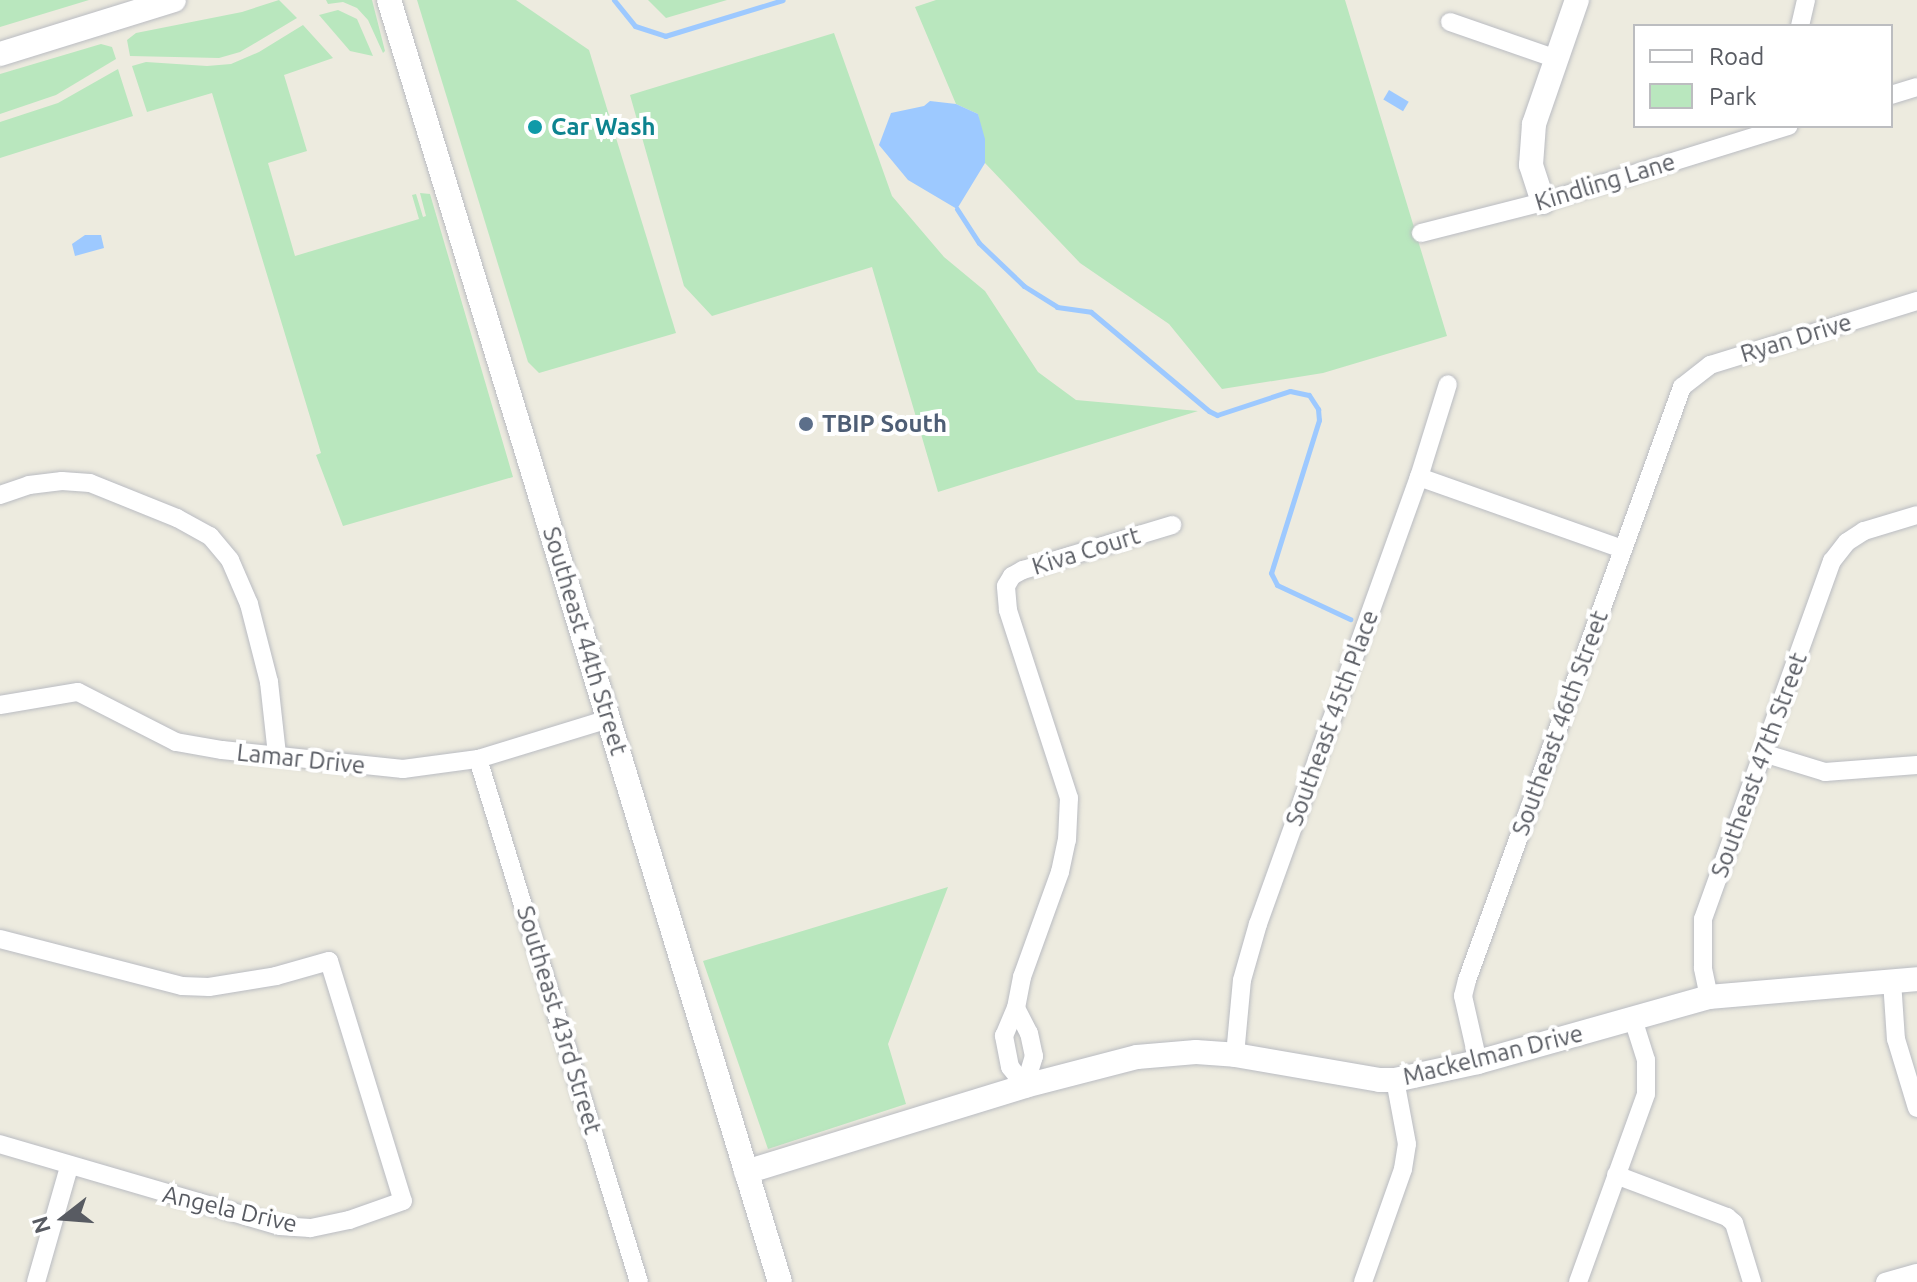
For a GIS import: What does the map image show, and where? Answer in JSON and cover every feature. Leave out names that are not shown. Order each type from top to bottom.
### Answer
[{"type":"main road","points":[[0,54],[174,0]]},
{"type":"main road","name":"Southeast 44th Street","points":[[389,0],[780,1282]]},
{"type":"main road","points":[[1543,202],[1531,165],[1531,143],[1577,0]]},
{"type":"main road","name":"Mackelman Drive","points":[[746,1172],[1025,1086],[1137,1057],[1196,1052],[1235,1055],[1395,1080],[1478,1062],[1709,997],[1917,979]]},
{"type":"street","points":[[1800,24],[1806,0]]},
{"type":"street","points":[[1450,22],[1557,59]]},
{"type":"street","points":[[1893,94],[1917,87]]},
{"type":"street","name":"Kindling Lane","points":[[1421,233],[1543,202],[1782,128]]},
{"type":"street","name":"Ryan Drive","points":[[1682,387],[1710,365],[1917,301]]},
{"type":"street","name":"Southeast 45th Place","points":[[1235,1055],[1242,980],[1254,937],[1419,477],[1448,384]]},
{"type":"street","name":"Southeast 46th Street","points":[[1478,1062],[1463,996],[1467,980],[1682,387]]},
{"type":"street","points":[[1419,477],[1622,549]]},
{"type":"street","points":[[0,495],[29,485],[62,481],[90,483],[177,518],[210,536],[230,560],[249,604],[269,682],[277,754]]},
{"type":"street","name":"Southeast 47th Street","points":[[1709,997],[1701,944],[1703,919],[1826,575],[1847,542],[1864,531],[1917,515]]},
{"type":"street","name":"Kiva Court","points":[[1016,1008],[1022,977],[1060,872],[1067,840],[1069,798],[1008,610],[1006,586],[1012,576],[1023,570],[1172,525]]},
{"type":"street","name":"Lamar Drive","points":[[0,705],[78,692],[176,742],[222,750],[403,769],[478,759],[609,719]]},
{"type":"street","points":[[1763,753],[1825,772],[1917,765]]},
{"type":"street","name":"Southeast 43rd Street","points":[[478,759],[639,1282]]},
{"type":"street","name":"Angela Drive","points":[[0,939],[182,986],[209,987],[276,976],[329,961],[403,1201],[349,1220],[310,1228],[280,1226],[69,1167],[0,1144]]},
{"type":"street","points":[[1892,981],[1896,1039],[1917,1108]]},
{"type":"street","points":[[1016,1008],[1034,1056],[1025,1086]]},
{"type":"street","points":[[1016,1008],[1004,1036],[1010,1067],[1025,1086]]},
{"type":"street","points":[[1578,1282],[1648,1079],[1633,1019]]},
{"type":"street","points":[[1007,1049],[1031,1042]]},
{"type":"street","points":[[1363,1282],[1403,1169],[1407,1144],[1395,1080]]},
{"type":"street","points":[[36,1282],[69,1167]]},
{"type":"street","points":[[1616,1175],[1727,1217],[1734,1223],[1752,1282]]},
{"type":"street","points":[[1885,1282],[1917,1273]]},
{"type":"green space","points":[[0,0],[89,0],[0,27]]},
{"type":"green space","points":[[279,0],[297,18],[240,52],[219,58],[130,56],[127,40],[136,33],[242,12]]},
{"type":"green space","points":[[326,0],[372,0],[385,51],[383,53],[368,20],[357,8],[343,2],[328,4]]},
{"type":"green space","name":"Car Wash","points":[[417,0],[516,0],[589,50],[676,333],[539,373],[528,362]]},
{"type":"green space","points":[[648,0],[727,0],[666,18]]},
{"type":"green space","points":[[936,0],[1345,0],[1447,336],[1323,373],[1222,389],[1169,324],[1080,263],[985,163],[978,114],[956,104],[915,7]]},
{"type":"green space","points":[[338,10],[357,19],[373,56],[350,51],[319,15]]},
{"type":"green space","points":[[303,25],[333,58],[284,75],[307,151],[268,163],[295,256],[419,219],[412,195],[416,194],[423,217],[426,216],[420,193],[430,194],[513,477],[343,526],[316,455],[321,453],[212,93],[147,112],[132,66],[146,62],[207,66],[231,64],[259,52]]},
{"type":"green space","points":[[834,33],[892,196],[944,257],[985,291],[1038,372],[1076,400],[1198,411],[938,492],[872,267],[712,316],[684,286],[630,95]]},
{"type":"green space","points":[[101,44],[112,47],[116,59],[56,95],[0,114],[0,74]]},
{"type":"green space","points":[[118,69],[133,116],[0,158],[0,122],[58,103]]},
{"type":"green space","points":[[948,887],[888,1044],[906,1104],[768,1149],[703,961]]},
{"type":"water","points":[[1389,90],[1409,102],[1403,111],[1383,99]]},
{"type":"water","points":[[930,101],[956,104],[978,114],[985,139],[985,163],[957,209],[908,180],[879,145],[891,113],[924,106]]},
{"type":"water","points":[[85,235],[101,235],[104,248],[75,256],[72,244]]},
{"type":"waterway","points":[[614,0],[635,26],[665,36],[783,0]]},
{"type":"waterway","points":[[957,209],[979,243],[1024,286],[1057,307],[1091,312],[1209,411],[1217,415],[1290,391],[1309,395],[1318,409],[1319,420],[1271,573],[1277,585],[1350,619]]},
{"type":"place","name":"Car Wash","points":[[535,127]]},
{"type":"place","name":"TBIP South","points":[[806,424]]}]
